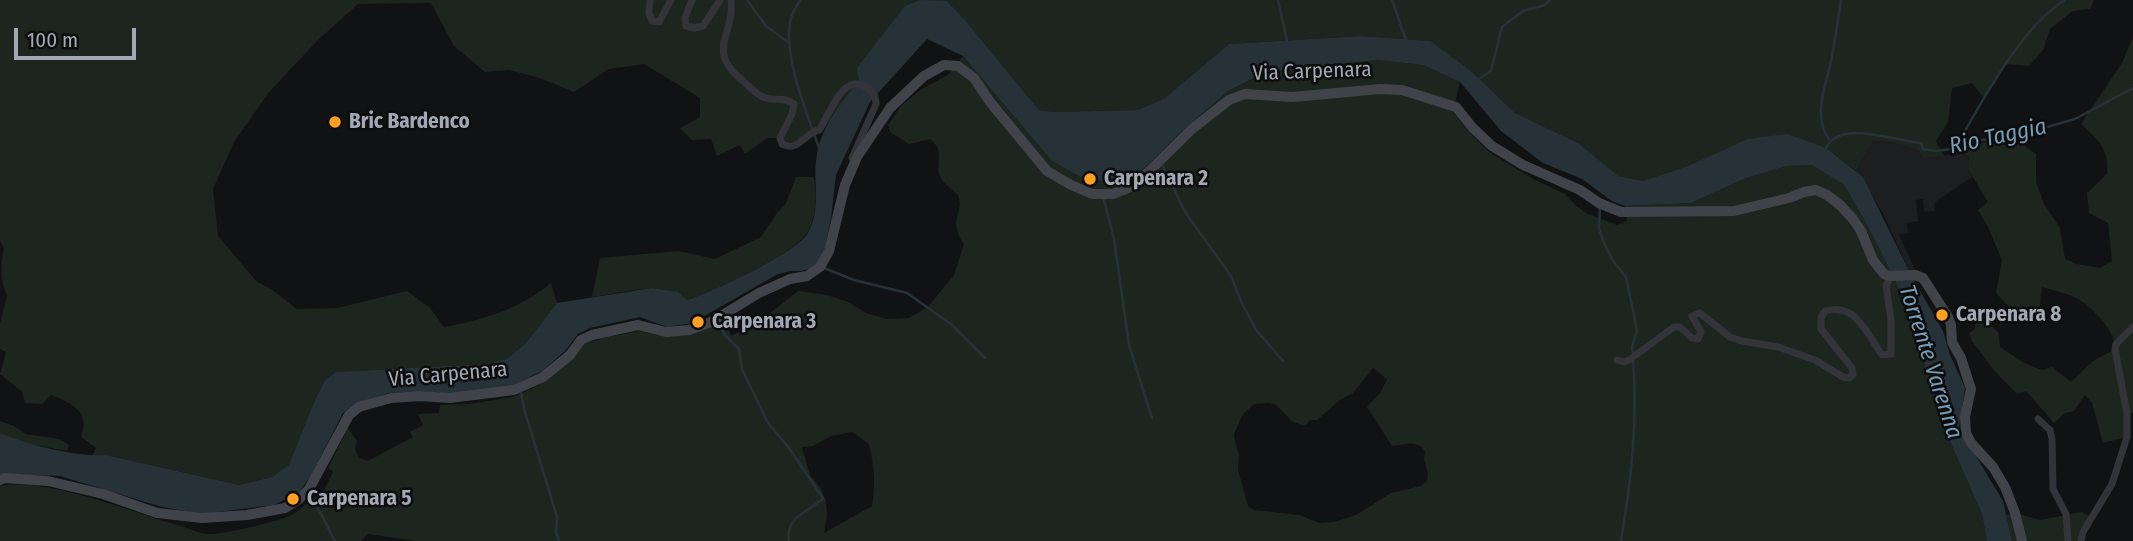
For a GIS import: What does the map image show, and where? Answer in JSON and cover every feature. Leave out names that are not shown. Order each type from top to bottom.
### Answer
[{"type":"street","points":[[650,0],[649,13],[652,21],[659,22],[671,0]]},
{"type":"street","points":[[691,0],[685,18],[686,26],[695,27],[703,26],[720,0]]},
{"type":"street","points":[[731,0],[722,50],[724,60],[734,73],[763,98],[788,99],[794,104],[780,138],[782,144],[795,146],[811,131],[819,130],[841,92],[855,83],[870,90],[876,101],[844,177],[845,185]]},
{"type":"street","name":"Via Carpenara","points":[[0,480],[48,481],[103,494],[157,513],[202,518],[247,515],[285,508],[309,489],[349,415],[359,407],[391,398],[450,398],[514,390],[543,377],[570,355],[581,340],[592,335],[638,325],[666,332],[689,331],[711,322],[759,293],[790,279],[807,276],[820,267],[829,251],[845,185],[857,157],[890,108],[924,76],[944,65],[958,66],[974,78],[990,103],[1047,171],[1092,194],[1113,194],[1135,185],[1192,129],[1229,100],[1245,94],[1293,97],[1380,89],[1402,90],[1457,107],[1472,127],[1492,146],[1522,165],[1580,190],[1599,203],[1621,212],[1734,211],[1816,190],[1840,205],[1853,219],[1873,260],[1889,279]]},
{"type":"street","points":[[1617,360],[1629,360],[1674,327],[1680,327],[1692,338],[1698,339],[1701,332],[1692,316],[1700,313],[1730,337],[1779,347],[1815,360],[1849,378],[1853,375],[1852,368],[1821,329],[1821,318],[1825,311],[1833,308],[1851,314],[1862,323],[1882,355],[1891,354],[1891,320],[1886,285],[1889,279],[1915,275],[1923,278],[1948,317],[1952,342],[1972,389],[1965,417],[1966,433],[2006,487],[2022,541]]},
{"type":"street","points":[[2081,541],[2083,532],[2112,484],[2127,437],[2127,414],[2115,349],[2116,344],[2133,327]]},
{"type":"street","points":[[2038,419],[2050,430],[2053,489],[2066,514],[2068,541]]},
{"type":"shaded area","points":[[0,0],[2094,0],[2090,9],[2073,11],[2050,29],[2043,50],[2029,66],[2005,64],[1996,82],[1983,97],[1972,83],[1952,88],[1948,122],[1936,141],[1944,156],[1923,158],[1918,150],[1891,142],[1873,141],[1856,171],[1826,148],[1688,166],[1643,181],[1617,176],[1578,143],[1515,113],[1471,71],[1429,41],[1361,36],[1229,44],[1165,98],[1138,110],[1054,112],[1039,110],[947,1],[859,80],[822,132],[819,130],[788,147],[780,138],[767,138],[745,154],[740,145],[717,156],[711,139],[692,140],[680,128],[700,117],[700,98],[644,64],[609,69],[574,92],[540,78],[509,70],[485,72],[454,46],[431,3],[358,4],[318,40],[269,92],[234,142],[213,189],[218,236],[257,282],[297,309],[337,308],[407,291],[430,308],[444,327],[473,321],[514,307],[551,283],[557,303],[526,343],[507,359],[485,364],[336,372],[325,380],[315,400],[290,465],[272,477],[239,485],[106,455],[92,456],[96,448],[81,437],[83,421],[78,410],[51,395],[42,404],[25,403],[22,392],[0,374],[6,352],[0,349],[0,323],[7,296],[1,273],[4,248],[0,241]]},
{"type":"shaded area","points":[[2133,37],[2133,413],[2127,414],[2127,437],[2103,443],[2092,403],[2085,395],[2074,411],[2065,413],[2054,423],[2026,391],[2017,394],[1993,369],[1972,341],[1969,333],[1974,330],[1976,323],[1984,319],[1998,332],[2000,347],[2024,363],[2042,370],[2052,367],[2071,382],[2093,361],[2115,349],[2105,324],[2075,297],[2042,287],[2039,313],[2012,310],[1996,293],[2002,260],[1978,210],[1988,202],[1968,169],[1969,157],[1965,155],[1965,145],[1994,141],[2021,143],[2036,154],[2036,182],[2044,204],[2060,228],[2065,259],[2100,268],[2112,261],[2108,223],[2089,213],[2087,193],[2107,174],[2106,158],[2098,140],[2081,124],[2122,63]]},
{"type":"shaded area","points":[[963,56],[1051,160],[1144,168],[1228,91],[1267,72],[1377,60],[1423,65],[1460,82],[1453,112],[1489,152],[1535,180],[1565,194],[1588,214],[1617,225],[1627,221],[1625,206],[1691,203],[1746,178],[1787,166],[1812,165],[1844,185],[1895,280],[1918,340],[1928,378],[1945,412],[1945,430],[1982,514],[1987,541],[418,541],[368,534],[361,541],[0,541],[0,486],[41,486],[64,491],[204,534],[238,530],[286,518],[322,494],[333,472],[328,468],[348,428],[357,441],[355,449],[359,458],[368,461],[413,437],[410,432],[423,425],[418,414],[439,413],[440,405],[470,404],[513,397],[553,375],[586,343],[607,337],[640,331],[657,335],[724,316],[731,336],[760,321],[798,291],[827,295],[848,302],[866,313],[887,319],[909,318],[928,307],[954,275],[964,244],[956,227],[960,203],[958,196],[940,174],[939,154],[935,144],[930,139],[909,144],[890,132],[888,125],[901,106],[919,91],[949,74]],"holes":[[[1373,368],[1387,379],[1381,392],[1367,407],[1392,446],[1414,444],[1425,451],[1427,481],[1421,486],[1391,493],[1356,515],[1334,522],[1319,523],[1299,515],[1254,510],[1248,506],[1238,470],[1239,455],[1234,434],[1243,414],[1254,404],[1269,403],[1276,405],[1292,421],[1306,425],[1353,393]],[[852,432],[869,444],[874,475],[872,506],[824,533],[826,501],[820,487],[810,475],[802,447],[813,446],[831,436]]]},
{"type":"shaded area","points":[[1873,141],[1891,142],[1918,150],[1923,158],[1960,153],[1969,157],[1968,169],[1972,177],[1935,202],[1934,211],[1924,212],[1923,199],[1916,200],[1918,221],[1907,223],[1908,233],[1899,235],[1916,272],[1910,273],[1883,213],[1856,171]]},
{"type":"shaded area","points":[[796,177],[814,177],[815,204],[812,224],[801,240],[772,260],[716,289],[687,300],[666,290],[654,289],[592,297],[600,258],[678,251],[715,259],[761,237],[786,203]]},
{"type":"shaded area","points":[[0,421],[26,434],[59,439],[69,445],[67,451],[25,443],[0,433]]},
{"type":"shaded area","points":[[2082,512],[2092,517],[2081,541],[2012,541],[2006,515],[2015,513],[2040,520]]},
{"type":"water","name":"Torrente Varenna","points":[[920,0],[947,1],[1039,110],[1138,110],[1165,98],[1229,44],[1361,36],[1430,41],[1471,71],[1515,113],[1578,143],[1618,176],[1643,181],[1688,166],[1748,139],[1787,134],[1826,148],[1863,177],[1910,273],[1943,331],[1950,355],[1965,388],[1959,428],[2003,501],[2012,541],[1987,541],[1982,514],[1945,430],[1945,412],[1928,378],[1918,340],[1895,280],[1844,185],[1812,165],[1787,166],[1746,178],[1691,203],[1625,206],[1612,201],[1582,179],[1543,163],[1501,131],[1460,82],[1423,65],[1377,60],[1266,72],[1228,91],[1144,168],[1129,177],[1101,181],[1081,177],[1051,160],[963,56],[927,39],[870,102],[836,175],[824,252],[817,264],[809,269],[776,275],[692,323],[667,327],[640,317],[590,328],[578,334],[565,351],[542,371],[510,387],[454,394],[421,391],[389,393],[355,404],[343,413],[310,477],[298,493],[274,505],[201,514],[162,507],[60,476],[0,474],[0,433],[52,449],[106,455],[239,485],[272,477],[289,465],[325,380],[336,372],[485,364],[507,359],[526,343],[557,303],[652,288],[678,292],[687,300],[752,271],[787,251],[808,233],[815,214],[816,164],[823,133],[859,80],[857,68],[905,6]]},
{"type":"waterway","points":[[747,0],[766,26],[788,42]]},
{"type":"waterway","points":[[800,0],[792,15],[789,46],[796,82],[819,148]]},
{"type":"waterway","points":[[1278,0],[1287,41]]},
{"type":"waterway","points":[[1392,0],[1406,40]]},
{"type":"waterway","points":[[1479,79],[1491,71],[1502,27],[1523,11],[1545,5],[1550,0]]},
{"type":"waterway","points":[[1829,139],[1821,119],[1821,109],[1841,0]]},
{"type":"waterway","points":[[1957,145],[2004,66],[2034,27],[2065,0]]},
{"type":"waterway","name":"Rio Taggia","points":[[1826,148],[1833,139],[1855,133],[1921,143],[1923,149],[1951,149],[1976,140],[2016,136],[2075,119],[2133,88]]},
{"type":"waterway","points":[[1161,162],[1185,212],[1231,276],[1257,331],[1283,361]]},
{"type":"waterway","points":[[1103,196],[1114,239],[1129,345],[1152,418]]},
{"type":"waterway","points":[[1600,208],[1599,228],[1603,241],[1613,261],[1626,277],[1637,330],[1633,353]]},
{"type":"waterway","points":[[824,268],[854,280],[907,293],[952,325],[985,358]]},
{"type":"waterway","points":[[719,323],[725,335],[739,349],[742,369],[768,423],[789,448],[823,498],[795,520],[791,526],[789,541]]},
{"type":"waterway","points":[[1621,541],[1633,451],[1633,360]]},
{"type":"waterway","points":[[520,389],[557,517],[556,533],[559,541]]},
{"type":"waterway","points":[[306,498],[320,512],[335,541]]},
{"type":"place","name":"Bric Bardenco","points":[[335,122]]},
{"type":"place","name":"Carpenara 2","points":[[1090,179]]},
{"type":"place","name":"Carpenara 8","points":[[1942,315]]},
{"type":"place","name":"Carpenara 3","points":[[698,322]]},
{"type":"place","name":"Carpenara 5","points":[[293,499]]}]
